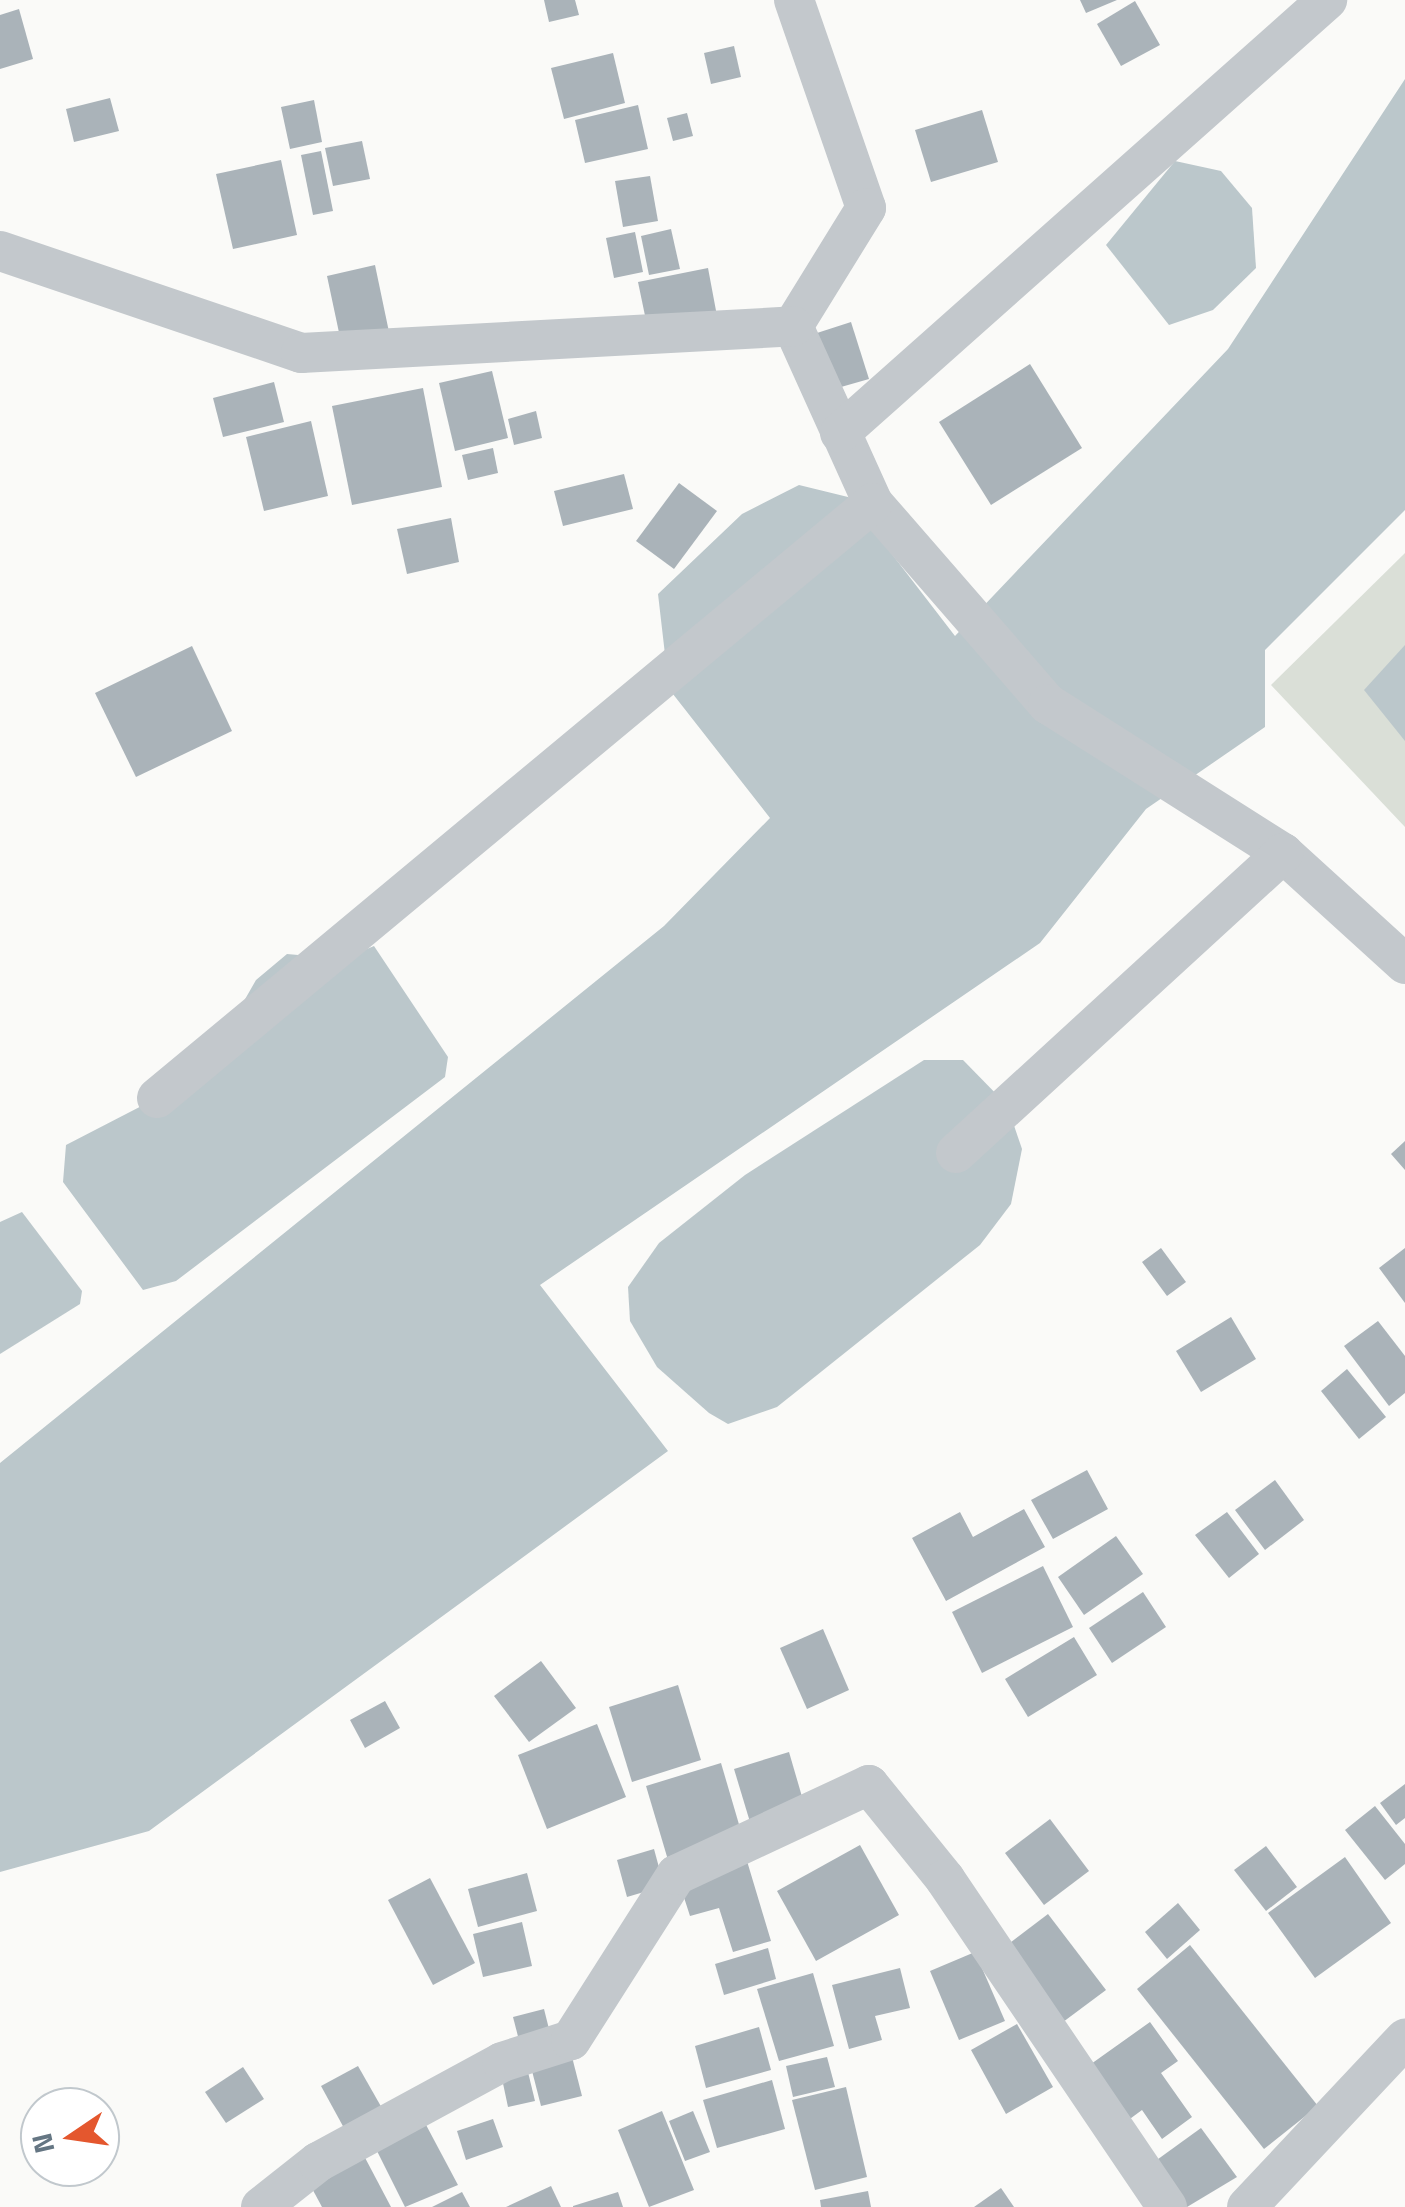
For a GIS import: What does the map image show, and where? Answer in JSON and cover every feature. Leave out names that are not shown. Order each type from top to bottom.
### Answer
[{"type":"street","points":[[793,326],[866,208],[794,0]]},
{"type":"street","points":[[840,432],[1326,0]]},
{"type":"street","points":[[0,251],[301,353],[793,326]]},
{"type":"street","points":[[793,326],[873,503],[1048,704],[1284,853],[1405,964]]},
{"type":"street","points":[[157,1098],[873,503]]},
{"type":"street","points":[[956,1152],[1284,853]]},
{"type":"street","points":[[261,2207],[318,2162],[502,2062],[570,2040],[676,1875],[869,1785],[945,1879],[1167,2207]]},
{"type":"street","points":[[1246,2207],[1405,2039]]},
{"type":"shaded area","points":[[1405,79],[1405,510],[1265,650],[1265,727],[1146,809],[1040,943],[540,1285],[668,1451],[149,1831],[0,1872],[0,1463],[664,926],[770,818],[669,689],[658,594],[742,514],[799,485],[848,497],[955,636],[1228,349]]},
{"type":"shaded area","points":[[1175,161],[1221,171],[1252,208],[1256,268],[1213,310],[1169,325],[1106,245]]},
{"type":"shaded area","points":[[1405,553],[1405,827],[1271,685]]},
{"type":"shaded area","points":[[1405,645],[1405,741],[1364,690]]},
{"type":"shaded area","points":[[374,946],[448,1057],[445,1077],[176,1281],[143,1290],[63,1182],[66,1145],[157,1098],[224,1036],[256,980],[287,954],[343,959]]},
{"type":"shaded area","points":[[924,1060],[963,1060],[1007,1105],[1022,1149],[1011,1204],[980,1245],[777,1407],[728,1424],[709,1413],[657,1367],[630,1321],[628,1287],[659,1243],[745,1175]]},
{"type":"shaded area","points":[[22,1212],[82,1291],[80,1304],[0,1354],[0,1222]]},
{"type":"building","points":[[544,0],[575,0],[579,15],[549,22]]},
{"type":"building","points":[[1080,0],[1117,0],[1086,13]]},
{"type":"building","points":[[1135,1],[1160,45],[1121,66],[1097,24]]},
{"type":"building","points":[[19,9],[33,59],[0,69],[0,15]]},
{"type":"building","points":[[734,46],[741,77],[711,84],[704,53]]},
{"type":"building","points":[[613,53],[625,103],[564,119],[551,68]]},
{"type":"building","points":[[110,98],[119,131],[74,142],[66,109]]},
{"type":"building","points":[[314,100],[322,142],[290,149],[281,107]]},
{"type":"building","points":[[638,105],[648,149],[585,163],[575,120]]},
{"type":"building","points":[[982,110],[998,162],[931,182],[915,130]]},
{"type":"building","points":[[687,113],[693,136],[673,141],[667,118]]},
{"type":"building","points":[[362,141],[370,179],[333,186],[325,148]]},
{"type":"building","points":[[321,151],[333,211],[313,215],[301,155]]},
{"type":"building","points":[[281,160],[297,235],[233,249],[216,174]]},
{"type":"building","points":[[650,176],[658,221],[623,227],[615,181]]},
{"type":"building","points":[[671,229],[680,269],[649,275],[641,236]]},
{"type":"building","points":[[635,232],[643,272],[614,278],[606,238]]},
{"type":"building","points":[[375,265],[389,332],[341,342],[327,276]]},
{"type":"building","points":[[708,268],[717,316],[648,330],[638,282]]},
{"type":"building","points":[[851,322],[869,379],[834,389],[817,333]]},
{"type":"building","points":[[1030,364],[1082,448],[991,505],[939,422]]},
{"type":"building","points":[[492,371],[508,438],[455,451],[439,383]]},
{"type":"building","points":[[274,382],[284,422],[223,437],[213,398]]},
{"type":"building","points":[[423,388],[442,487],[352,505],[332,406]]},
{"type":"building","points":[[536,411],[542,438],[514,445],[508,419]]},
{"type":"building","points":[[311,421],[328,496],[264,511],[246,437]]},
{"type":"building","points":[[493,448],[498,473],[468,480],[462,455]]},
{"type":"building","points":[[624,474],[633,509],[563,526],[554,491]]},
{"type":"building","points":[[679,483],[717,511],[674,569],[636,541]]},
{"type":"building","points":[[451,518],[459,562],[407,574],[397,529]]},
{"type":"building","points":[[192,646],[232,731],[136,777],[95,693]]},
{"type":"building","points":[[1405,1141],[1405,1170],[1391,1154]]},
{"type":"building","points":[[1161,1248],[1186,1282],[1167,1296],[1142,1262]]},
{"type":"building","points":[[1405,1248],[1405,1303],[1379,1268]]},
{"type":"building","points":[[1231,1317],[1256,1359],[1201,1392],[1176,1351]]},
{"type":"building","points":[[1378,1321],[1405,1356],[1405,1393],[1389,1406],[1344,1346]]},
{"type":"building","points":[[1347,1369],[1386,1417],[1359,1439],[1321,1391]]},
{"type":"building","points":[[1087,1470],[1108,1509],[1053,1539],[1031,1500]]},
{"type":"building","points":[[1275,1480],[1304,1520],[1265,1550],[1235,1510]]},
{"type":"building","points":[[1024,1509],[1045,1547],[946,1601],[912,1538],[960,1512],[973,1537]]},
{"type":"building","points":[[1227,1512],[1259,1554],[1229,1578],[1195,1535]]},
{"type":"building","points":[[1116,1536],[1143,1574],[1084,1615],[1058,1577]]},
{"type":"building","points":[[1043,1566],[1073,1627],[982,1673],[952,1612]]},
{"type":"building","points":[[1143,1592],[1166,1627],[1112,1663],[1089,1628]]},
{"type":"building","points":[[823,1629],[849,1690],[807,1709],[780,1648]]},
{"type":"building","points":[[1074,1637],[1097,1675],[1028,1717],[1005,1679]]},
{"type":"building","points":[[541,1661],[576,1708],[529,1742],[494,1696]]},
{"type":"building","points":[[678,1685],[701,1760],[632,1782],[609,1707]]},
{"type":"building","points":[[385,1701],[400,1728],[365,1748],[350,1720]]},
{"type":"building","points":[[597,1724],[626,1797],[547,1829],[518,1755]]},
{"type":"building","points":[[789,1752],[805,1807],[750,1822],[734,1769]]},
{"type":"building","points":[[721,1763],[743,1838],[668,1860],[646,1786]]},
{"type":"building","points":[[1405,1784],[1405,1818],[1396,1825],[1380,1803]]},
{"type":"building","points":[[1375,1806],[1405,1844],[1405,1864],[1385,1880],[1345,1830]]},
{"type":"building","points":[[1050,1819],[1089,1871],[1044,1905],[1005,1853]]},
{"type":"building","points":[[860,1845],[899,1915],[816,1961],[777,1891]]},
{"type":"building","points":[[1266,1846],[1297,1887],[1266,1911],[1234,1870]]},
{"type":"building","points":[[654,1849],[664,1886],[627,1897],[617,1860]]},
{"type":"building","points":[[1345,1857],[1391,1923],[1315,1978],[1268,1913]]},
{"type":"building","points":[[747,1861],[771,1941],[733,1952],[719,1908],[690,1916],[679,1882]]},
{"type":"building","points":[[527,1873],[537,1911],[478,1927],[468,1889]]},
{"type":"building","points":[[430,1878],[475,1963],[433,1985],[388,1900]]},
{"type":"building","points":[[1178,1903],[1200,1930],[1167,1959],[1145,1932]]},
{"type":"building","points":[[1048,1914],[1106,1990],[1055,2028],[998,1952]]},
{"type":"building","points":[[522,1922],[532,1966],[483,1977],[473,1934]]},
{"type":"building","points":[[1190,1945],[1318,2106],[1264,2149],[1137,1989]]},
{"type":"building","points":[[768,1948],[776,1979],[724,1995],[715,1964]]},
{"type":"building","points":[[975,1952],[1005,2021],[959,2040],[930,1971]]},
{"type":"building","points":[[900,1968],[910,2008],[875,2016],[882,2040],[849,2049],[832,1985]]},
{"type":"building","points":[[813,1973],[834,2046],[779,2061],[757,1989]]},
{"type":"building","points":[[544,2009],[552,2041],[521,2048],[513,2017]]},
{"type":"building","points":[[1150,2022],[1178,2061],[1161,2073],[1192,2117],[1162,2139],[1142,2110],[1123,2124],[1084,2069]]},
{"type":"building","points":[[1017,2024],[1053,2087],[1006,2114],[971,2050]]},
{"type":"building","points":[[759,2027],[771,2070],[706,2088],[695,2046]]},
{"type":"building","points":[[571,2053],[582,2096],[541,2106],[530,2063]]},
{"type":"building","points":[[827,2057],[835,2087],[793,2097],[786,2066]]},
{"type":"building","points":[[358,2066],[387,2117],[350,2139],[321,2086]]},
{"type":"building","points":[[243,2067],[264,2099],[226,2123],[205,2092]]},
{"type":"building","points":[[527,2068],[535,2101],[508,2107],[501,2074]]},
{"type":"building","points":[[772,2080],[785,2129],[717,2148],[703,2100]]},
{"type":"building","points":[[846,2087],[867,2177],[815,2190],[792,2100]]},
{"type":"building","points":[[662,2111],[694,2190],[649,2207],[618,2130]]},
{"type":"building","points":[[693,2111],[710,2152],[685,2161],[669,2121]]},
{"type":"building","points":[[493,2119],[503,2147],[466,2160],[457,2131]]},
{"type":"building","points":[[425,2123],[458,2185],[405,2207],[376,2149]]},
{"type":"building","points":[[1201,2128],[1237,2177],[1187,2207],[1154,2162]]},
{"type":"building","points":[[362,2152],[391,2207],[322,2207],[308,2181]]},
{"type":"building","points":[[551,2186],[561,2207],[506,2207]]},
{"type":"building","points":[[1001,2188],[1014,2207],[974,2207]]},
{"type":"building","points":[[868,2191],[871,2207],[821,2207],[820,2200]]},
{"type":"building","points":[[462,2192],[470,2207],[432,2207]]},
{"type":"building","points":[[618,2192],[623,2207],[573,2207],[573,2206]]}]
